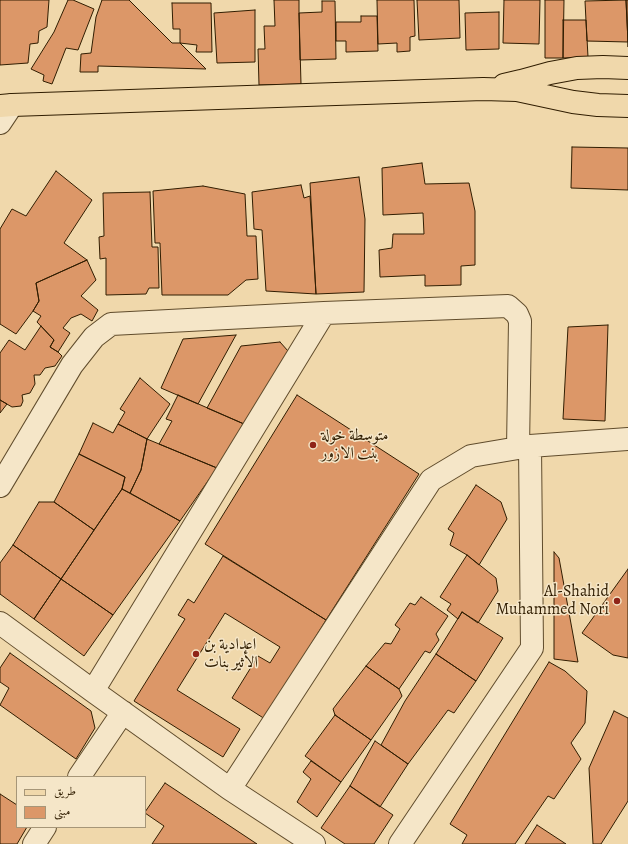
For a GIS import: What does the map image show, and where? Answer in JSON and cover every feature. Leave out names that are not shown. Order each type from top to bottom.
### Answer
[{"type":"main road","points":[[483,89],[521,82],[550,73],[577,68],[628,68]]},
{"type":"main road","points":[[6,105],[483,89],[517,90],[573,102],[628,106]]},
{"type":"street","points":[[0,123],[6,105]]},
{"type":"street","points":[[0,486],[72,365],[94,337],[111,324],[508,306],[517,314],[520,321],[532,648],[400,844]]},
{"type":"street","points":[[93,691],[324,314]]},
{"type":"street","points":[[230,789],[431,480],[471,456],[524,447],[628,439]]},
{"type":"street","points":[[0,623],[230,789],[314,844]]},
{"type":"street","points":[[80,776],[123,712]]},
{"type":"street","points":[[34,844],[44,828]]},
{"type":"building","points":[[0,0],[49,0],[47,27],[39,31],[38,43],[30,44],[28,63],[0,65]]},
{"type":"building","points":[[68,0],[73,0],[94,9],[78,50],[66,48],[52,84],[43,81],[44,75],[31,69],[54,32]]},
{"type":"building","points":[[102,0],[129,0],[172,43],[180,43],[206,69],[98,66],[98,72],[80,72],[81,54],[91,53],[96,17]]},
{"type":"building","points":[[274,0],[299,0],[301,84],[259,85],[258,49],[265,49],[264,26],[275,26]]},
{"type":"building","points":[[377,0],[414,0],[415,36],[410,37],[410,51],[397,52],[397,43],[378,44]]},
{"type":"building","points":[[417,0],[459,0],[460,38],[419,40]]},
{"type":"building","points":[[504,0],[540,0],[539,44],[503,43]]},
{"type":"building","points":[[545,0],[564,0],[563,58],[545,58]]},
{"type":"building","points":[[626,0],[628,0],[628,42]]},
{"type":"building","points":[[626,0],[628,42],[587,41],[585,1]]},
{"type":"building","points":[[322,1],[335,1],[336,59],[300,60],[299,13],[322,12]]},
{"type":"building","points":[[172,3],[211,3],[212,52],[196,52],[197,45],[180,43],[180,29],[173,29]]},
{"type":"building","points":[[255,10],[255,62],[217,63],[214,13]]},
{"type":"building","points":[[499,12],[499,49],[466,50],[465,13]]},
{"type":"building","points":[[361,16],[377,16],[378,51],[346,52],[346,41],[336,41],[336,22],[361,22]]},
{"type":"building","points":[[563,20],[586,20],[588,57],[563,58]]},
{"type":"building","points":[[572,147],[628,148],[628,190],[571,188]]},
{"type":"building","points":[[422,163],[425,184],[469,183],[475,211],[475,265],[461,266],[461,285],[425,286],[425,275],[380,277],[379,250],[392,248],[393,234],[424,234],[423,213],[383,215],[382,168]]},
{"type":"building","points":[[56,171],[92,200],[64,243],[87,260],[36,283],[39,301],[16,334],[0,324],[0,229],[12,209],[26,216]]},
{"type":"building","points":[[359,177],[365,219],[364,292],[316,294],[310,183]]},
{"type":"building","points":[[301,185],[304,198],[310,196],[316,294],[266,291],[262,230],[254,229],[252,192]]},
{"type":"building","points":[[203,186],[245,194],[247,236],[256,236],[258,279],[246,280],[228,295],[162,295],[160,243],[155,243],[153,191]]},
{"type":"building","points":[[150,192],[152,247],[158,247],[159,288],[149,288],[146,294],[106,295],[106,258],[100,259],[99,237],[104,236],[103,193]]},
{"type":"building","points":[[87,260],[96,280],[81,296],[98,310],[92,321],[81,314],[71,318],[63,328],[70,333],[58,352],[50,347],[54,340],[37,322],[41,316],[33,311],[39,301],[36,283]]},
{"type":"building","points":[[608,325],[605,421],[563,419],[568,327]]},
{"type":"building","points":[[41,326],[54,340],[50,347],[62,356],[55,366],[45,368],[40,375],[34,375],[35,384],[30,393],[22,395],[23,401],[21,406],[12,407],[0,400],[0,353],[9,340],[25,350]]},
{"type":"building","points":[[236,335],[198,404],[161,388],[183,339]]},
{"type":"building","points":[[280,342],[288,351],[244,424],[207,408],[241,346]]},
{"type":"building","points":[[140,378],[170,404],[147,439],[118,424],[125,412],[120,409]]},
{"type":"building","points":[[178,395],[244,424],[217,468],[159,444],[172,421],[166,419]]},
{"type":"building","points":[[297,395],[419,474],[326,620],[205,544]]},
{"type":"building","points":[[0,400],[7,404],[0,413]]},
{"type":"building","points":[[93,423],[113,433],[118,424],[147,439],[141,470],[130,493],[122,489],[125,477],[79,454]]},
{"type":"building","points":[[147,439],[217,468],[180,521],[130,493],[141,470]]},
{"type":"building","points":[[79,454],[125,477],[122,489],[94,530],[54,502]]},
{"type":"building","points":[[476,485],[501,502],[507,519],[479,565],[467,555],[450,545],[454,533],[448,529]]},
{"type":"building","points":[[122,489],[180,521],[113,615],[61,579]]},
{"type":"building","points":[[39,502],[54,502],[94,530],[61,579],[13,545]]},
{"type":"building","points":[[13,545],[61,579],[34,619],[0,594],[0,563]]},
{"type":"building","points":[[554,552],[559,558],[578,662],[554,659]]},
{"type":"building","points":[[467,555],[496,578],[498,591],[478,623],[462,612],[458,619],[447,610],[451,604],[440,597]]},
{"type":"building","points":[[223,556],[326,620],[265,719],[232,698],[258,656],[270,663],[280,647],[225,613],[177,690],[240,729],[223,757],[134,701],[185,619],[178,615],[188,599],[194,603]]},
{"type":"building","name":"Al-Shahid Muhammed Nori","points":[[628,569],[628,658],[613,655],[582,633]]},
{"type":"building","points":[[61,579],[113,615],[84,656],[34,619]]},
{"type":"building","points":[[421,597],[448,616],[436,634],[439,640],[430,653],[425,651],[399,689],[366,666],[385,643],[391,644],[400,629],[395,625],[410,603],[415,605]]},
{"type":"building","points":[[462,612],[503,638],[476,681],[436,654]]},
{"type":"building","points":[[10,653],[91,711],[95,728],[76,759],[0,705],[9,688],[0,682],[0,668]]},
{"type":"building","points":[[436,654],[476,681],[454,713],[448,710],[408,764],[381,745],[405,701]]},
{"type":"building","points":[[549,662],[565,671],[587,691],[585,723],[571,743],[581,759],[554,799],[548,796],[515,844],[462,844],[467,835],[450,824]]},
{"type":"building","points":[[366,666],[399,689],[402,696],[371,740],[335,715],[333,709]]},
{"type":"building","points":[[614,711],[628,718],[628,801],[601,844],[593,844],[589,768]]},
{"type":"building","points":[[335,715],[371,740],[341,782],[305,756]]},
{"type":"building","points":[[375,741],[408,764],[380,807],[350,786]]},
{"type":"building","points":[[311,761],[341,782],[317,817],[297,802],[311,779],[303,772]]},
{"type":"building","points":[[165,783],[257,844],[152,844],[164,826],[146,814],[146,811]]},
{"type":"building","points":[[350,786],[393,815],[374,844],[345,844],[321,828]]},
{"type":"building","points":[[0,794],[16,804],[16,828],[26,828],[17,844],[0,844]]},
{"type":"building","points":[[537,825],[566,844],[525,844]]},
{"type":"place","name":"متوسطة خولة بنت الازور","points":[[313,445]]},
{"type":"place","name":"Al-Shahid Muhammed Nori","points":[[617,601]]},
{"type":"place","name":"اعدادية بن الأثير بنات","points":[[196,654]]}]
